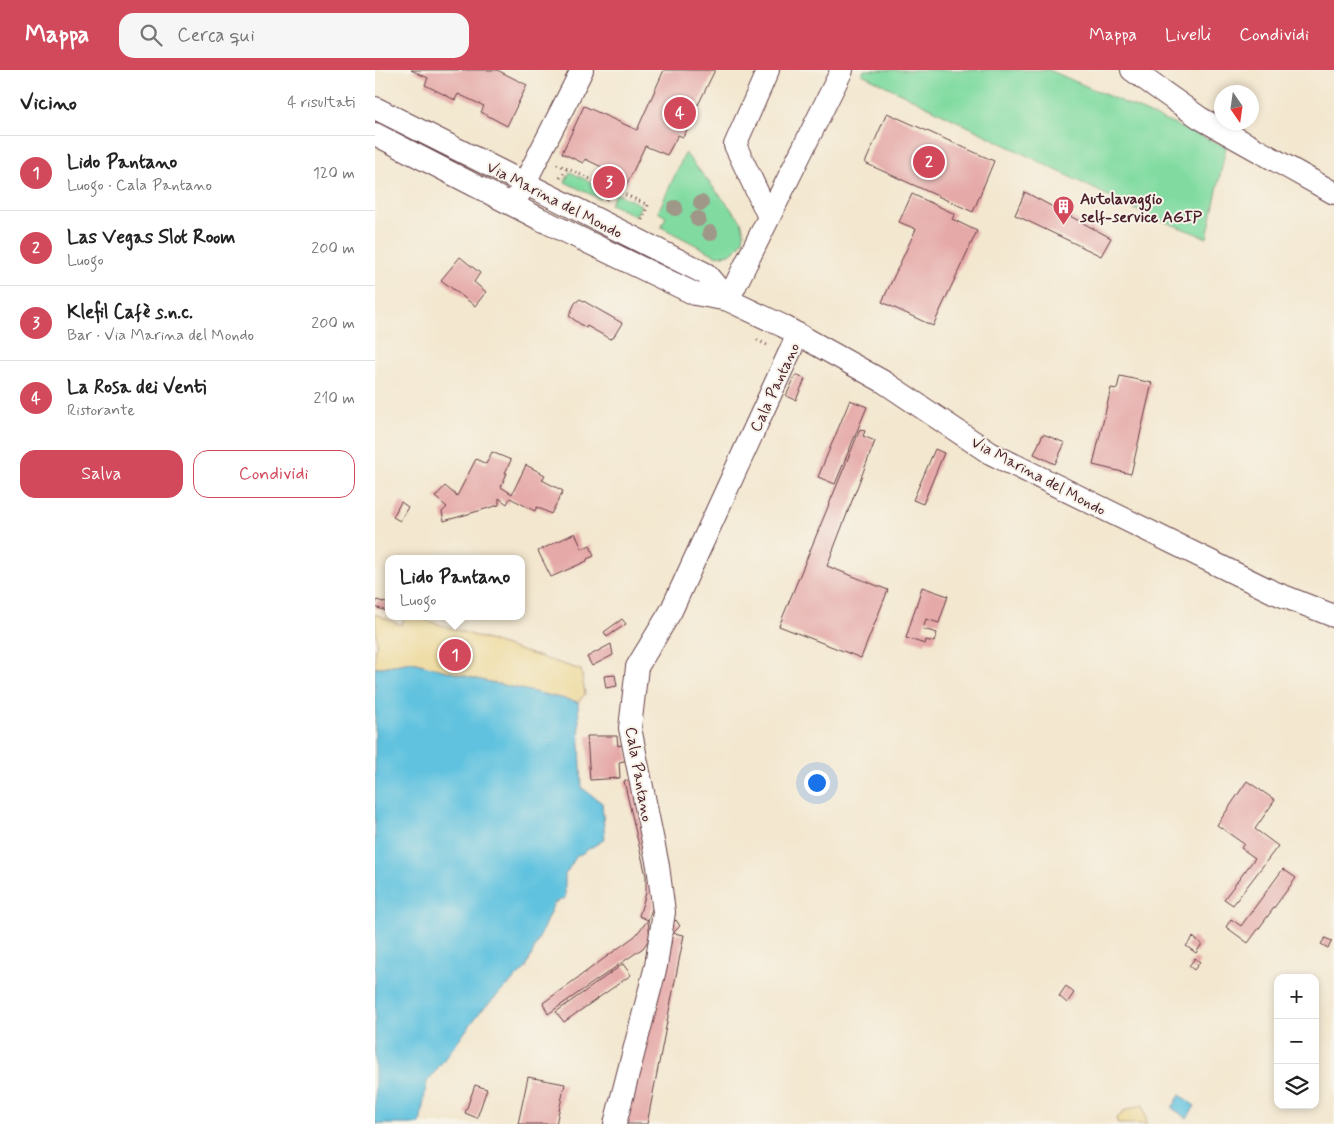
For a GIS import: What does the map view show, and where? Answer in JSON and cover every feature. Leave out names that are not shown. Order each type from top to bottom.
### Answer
[{"type":"street","points":[[768,70],[735,145],[769,218]]},
{"type":"street","points":[[728,300],[843,70]]},
{"type":"street","points":[[1132,70],[1200,118],[1334,192]]},
{"type":"street","points":[[513,205],[580,71]]},
{"type":"street","name":"Via Marina del Mondo","points":[[375,108],[706,274],[728,300]]},
{"type":"street","name":"Via Marina del Mondo","points":[[375,134],[513,205],[695,294],[728,300],[798,334],[884,382],[990,453],[1273,592],[1334,616]]},
{"type":"street","name":"Cala Pantano","points":[[615,1124],[656,966],[664,912],[658,866],[630,728],[637,666],[671,611],[798,334]]},
{"type":"path","points":[[553,162],[648,205],[642,220]]},
{"type":"path","points":[[560,179],[567,168]]},
{"type":"path","points":[[605,203],[612,188]]},
{"type":"green space","points":[[864,70],[1049,70],[1226,147],[1207,238],[1145,214],[862,74]]},
{"type":"green space","points":[[685,153],[741,221],[744,232],[743,240],[730,254],[717,256],[661,227],[666,217],[658,212]]},
{"type":"green space","points":[[570,172],[605,189],[600,199],[565,182]]},
{"type":"green space","points":[[616,193],[641,205],[636,216],[610,204]]},
{"type":"sand","points":[[375,614],[385,618],[385,620],[401,625],[403,620],[425,620],[581,670],[585,694],[578,702],[412,662],[375,668],[375,648],[377,646]]},
{"type":"sand","points":[[1143,1105],[1147,1124],[1119,1124],[1116,1119],[1126,1110]]},
{"type":"water","points":[[412,662],[578,702],[582,788],[602,803],[605,839],[576,857],[565,875],[565,898],[554,903],[526,968],[480,1012],[427,1082],[420,1124],[375,1124],[375,668]]},
{"type":"water","points":[[1180,1095],[1195,1106],[1187,1118],[1172,1108]]},
{"type":"building","points":[[411,70],[497,70],[527,85],[507,126],[481,112],[484,106],[458,94],[455,100],[425,85],[428,78]]},
{"type":"building","points":[[664,70],[715,70],[698,105],[693,103],[682,126],[688,128],[683,137],[678,135],[667,155],[645,146],[627,184],[606,174],[608,170],[585,159],[583,163],[562,153],[584,106],[637,130]]},
{"type":"building","points":[[887,113],[994,161],[973,212],[865,163]]},
{"type":"building","name":"Autolavaggio self-service AGIP","points":[[1025,192],[1111,238],[1101,256],[1015,215]]},
{"type":"building","points":[[912,194],[955,214],[952,219],[977,231],[933,326],[882,302],[916,229],[899,222]]},
{"type":"building","points":[[460,257],[480,273],[474,282],[486,292],[475,306],[441,280]]},
{"type":"building","points":[[580,299],[622,323],[613,338],[610,339],[587,326],[586,328],[569,316],[575,303]]},
{"type":"building","points":[[796,375],[805,379],[796,400],[786,396]]},
{"type":"building","points":[[1120,376],[1152,383],[1131,474],[1093,465],[1111,388],[1117,389]]},
{"type":"building","points":[[850,400],[867,407],[835,484],[818,477]]},
{"type":"building","points":[[860,429],[865,431],[863,436],[875,441],[827,566],[888,590],[861,658],[779,626]]},
{"type":"building","points":[[1043,434],[1065,443],[1055,464],[1034,454]]},
{"type":"building","points":[[935,449],[944,453],[923,504],[913,500]]},
{"type":"building","points":[[492,452],[511,460],[501,487],[512,494],[526,465],[545,475],[542,480],[563,491],[551,514],[537,507],[535,511],[510,498],[507,504],[499,498],[499,505],[444,521],[442,512],[447,507],[435,497],[445,486],[457,496],[476,459],[486,464]]},
{"type":"building","points":[[401,502],[408,507],[400,521],[393,517]]},
{"type":"building","points":[[575,533],[582,549],[590,545],[594,556],[551,577],[538,551]]},
{"type":"building","points":[[922,587],[948,596],[939,623],[926,619],[923,629],[937,633],[934,642],[926,640],[925,644],[906,638]]},
{"type":"building","points":[[377,600],[385,603],[385,611],[375,607]]},
{"type":"building","points":[[622,619],[626,624],[607,637],[604,632]]},
{"type":"building","points":[[611,644],[613,655],[592,666],[587,657]]},
{"type":"building","points":[[615,675],[617,686],[606,688],[604,676]]},
{"type":"building","points":[[587,736],[617,736],[618,746],[626,744],[629,760],[619,762],[620,778],[590,780]]},
{"type":"building","points":[[634,779],[654,904],[648,920],[639,916],[646,893],[646,876],[624,781]]},
{"type":"building","points":[[1247,781],[1275,800],[1255,829],[1278,846],[1233,905],[1224,899],[1255,858],[1241,848],[1244,844],[1217,825]]},
{"type":"building","points":[[1283,869],[1296,878],[1248,943],[1226,927],[1231,919],[1241,926]]},
{"type":"building","points":[[648,920],[650,938],[643,948],[548,1014],[543,1003],[635,936]]},
{"type":"building","points":[[676,920],[680,926],[673,933],[668,928]]},
{"type":"building","points":[[673,933],[684,935],[647,1124],[622,1124],[650,980],[663,983]]},
{"type":"building","points":[[1193,937],[1202,944],[1196,953],[1186,946]]},
{"type":"building","points":[[1325,938],[1332,941],[1328,948],[1321,944]]},
{"type":"building","points":[[1195,958],[1200,962],[1194,970],[1189,966]]},
{"type":"building","points":[[623,964],[631,975],[564,1022],[556,1012]]},
{"type":"building","points":[[1066,986],[1074,993],[1067,1003],[1059,996]]},
{"type":"building","points":[[528,1077],[565,1084],[556,1124],[518,1124]]},
{"type":"building","points":[[475,1085],[487,1089],[477,1118],[465,1113]]},
{"type":"place","name":"La Rosa dei Venti","points":[[680,113]]},
{"type":"place","name":"Las Vegas Slot Room","points":[[929,162]]},
{"type":"place","name":"Klefil Cafè s.n.c.","points":[[609,182]]},
{"type":"place","name":"Autolavaggio self-service AGIP","points":[[1064,226]]},
{"type":"place","name":"Lido Pantano","points":[[455,655]]}]
